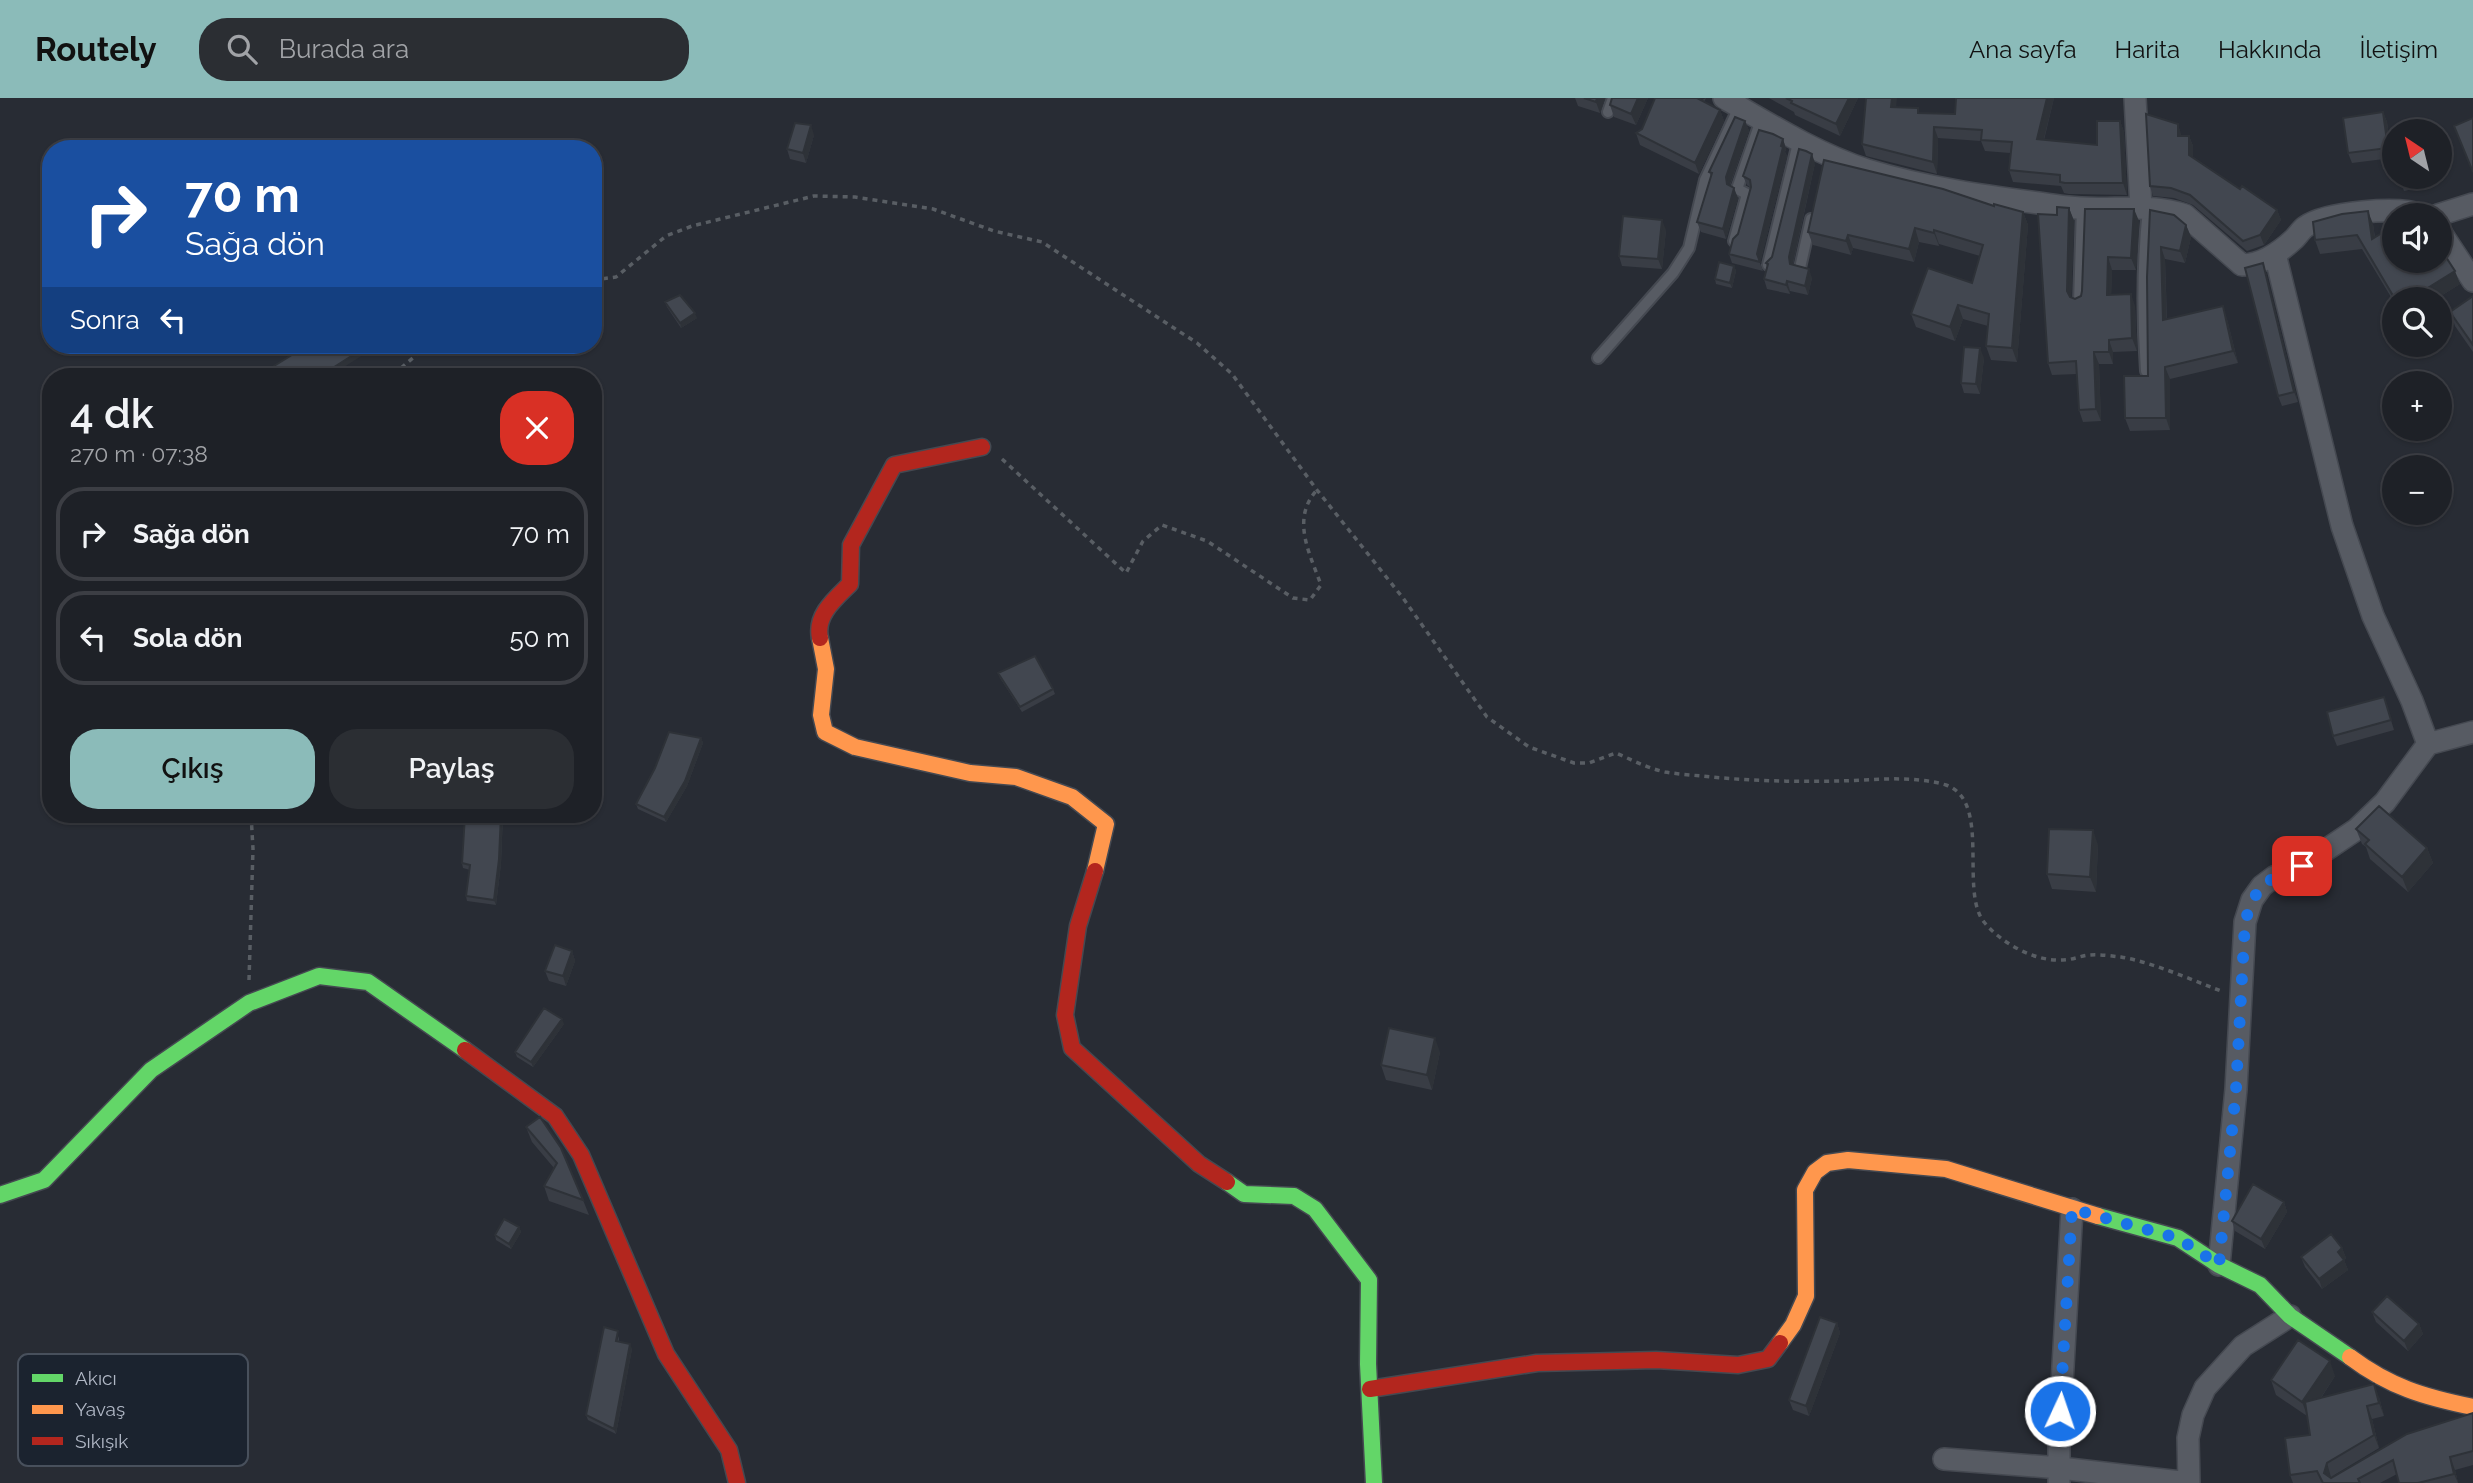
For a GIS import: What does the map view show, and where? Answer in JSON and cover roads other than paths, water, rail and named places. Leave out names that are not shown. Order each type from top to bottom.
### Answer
[{"type":"street","points":[[2135,98],[2144,208]]},
{"type":"street","points":[[1731,102],[1799,139],[1825,159],[1922,185],[2082,208],[2144,208],[2185,215],[2242,265],[2250,265],[2275,254],[2305,227],[2320,219],[2338,214],[2382,211]]},
{"type":"street","points":[[2452,211],[2473,204]]},
{"type":"street","points":[[2452,249],[2473,281]]},
{"type":"street","points":[[2275,254],[2342,526],[2373,615],[2412,701],[2428,744]]},
{"type":"street","points":[[982,447],[894,465],[851,545],[850,584],[825,608],[818,630],[827,669],[821,715],[825,732],[855,747],[970,773],[1016,777],[1072,797],[1106,824],[1100,856],[1078,926],[1065,1015],[1072,1048],[1199,1164],[1244,1194],[1294,1196],[1315,1209],[1368,1280],[1374,1483]]},
{"type":"street","points":[[2219,1265],[2236,1089],[2245,922],[2252,900],[2262,886],[2274,877],[2302,866],[2357,829],[2385,802],[2428,744],[2473,732]]},
{"type":"street","points":[[0,1195],[44,1180],[151,1070],[249,1003],[319,976],[368,982],[555,1116],[581,1155],[666,1354],[729,1450],[737,1483]]},
{"type":"street","points":[[1370,1389],[1537,1363],[1656,1360],[1738,1365],[1768,1359],[1793,1325],[1805,1296],[1805,1190],[1815,1172],[1827,1163],[1848,1160],[1946,1169],[2072,1209],[2178,1238],[2219,1265],[2260,1284],[2290,1316],[2328,1340],[2375,1376],[2427,1398],[2473,1407]]},
{"type":"street","points":[[2060,1476],[2059,1436],[2072,1209]]},
{"type":"street","points":[[1944,1459],[2060,1476],[2189,1483],[2188,1438],[2193,1415],[2205,1388],[2243,1346],[2290,1316]]},
{"type":"lane","points":[[1608,112],[1613,98]]},
{"type":"lane","points":[[1598,358],[1673,273],[1689,248],[1705,180],[1731,102]]},
{"type":"lane","points":[[1734,241],[1747,194],[1737,189],[1761,120]]},
{"type":"lane","points":[[1768,265],[1799,139]]},
{"type":"lane","points":[[1800,268],[1815,204]]},
{"type":"lane","points":[[2079,303],[2082,208]]},
{"type":"lane","points":[[2144,208],[2141,309],[2146,372]]}]
